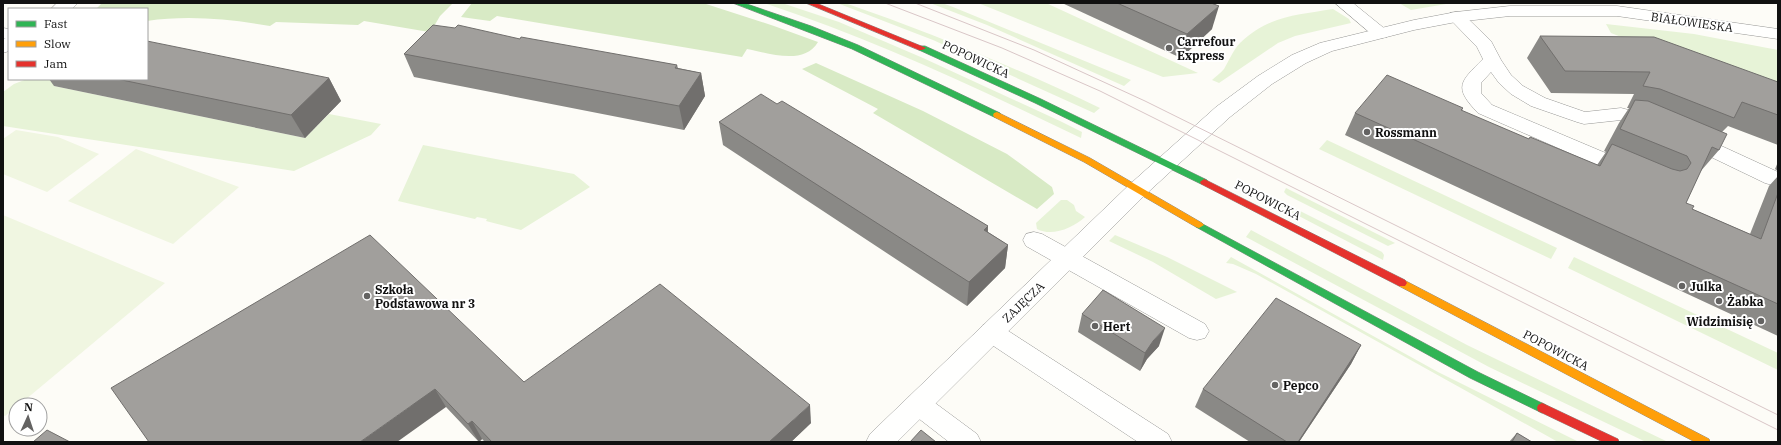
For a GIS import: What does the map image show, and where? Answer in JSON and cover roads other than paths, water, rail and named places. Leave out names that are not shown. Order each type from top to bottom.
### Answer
[{"type":"street","points":[[737,3],[808,28],[891,64],[1031,131],[1087,160],[1222,239],[1474,375],[1614,442]]},
{"type":"street","name":"POPOWICKA","points":[[810,3],[933,52],[1168,163],[1294,227],[1705,442]]},
{"type":"street","name":"BIAŁOWIESKA","points":[[1381,33],[1456,17],[1510,11],[1613,7],[1778,34]]},
{"type":"street","name":"ZAJĘCZA","points":[[879,442],[1137,190],[1224,112],[1281,69],[1326,47],[1381,33]]},
{"type":"lane","points":[[1343,3],[1381,33]]},
{"type":"lane","points":[[1456,17],[1485,45],[1492,60],[1505,79],[1517,90],[1538,102],[1615,130]]},
{"type":"lane","points":[[1492,60],[1471,83],[1470,89],[1474,98],[1485,109],[1641,176]]},
{"type":"lane","points":[[1584,118],[1621,114],[1636,116],[1707,146],[1772,178]]},
{"type":"lane","points":[[1034,240],[1197,331]]},
{"type":"lane","points":[[991,332],[1159,442]]},
{"type":"lane","points":[[918,404],[968,442]]},
{"type":"tram line","points":[[885,3],[1002,48],[1100,91],[1778,430]]},
{"type":"tram line","points":[[915,3],[1034,50],[1145,101],[1778,415]]},
{"type":"place","name":"Carrefour Express","points":[[1169,48]]},
{"type":"place","name":"Rossmann","points":[[1367,132]]},
{"type":"place","name":"Julka","points":[[1682,286]]},
{"type":"place","name":"Szkoła Podstawowa nr 3","points":[[367,296]]},
{"type":"place","name":"Żabka","points":[[1719,301]]},
{"type":"place","name":"Widzimisię","points":[[1761,321]]},
{"type":"place","name":"Hert","points":[[1095,326]]},
{"type":"place","name":"Pepco","points":[[1275,385]]}]
